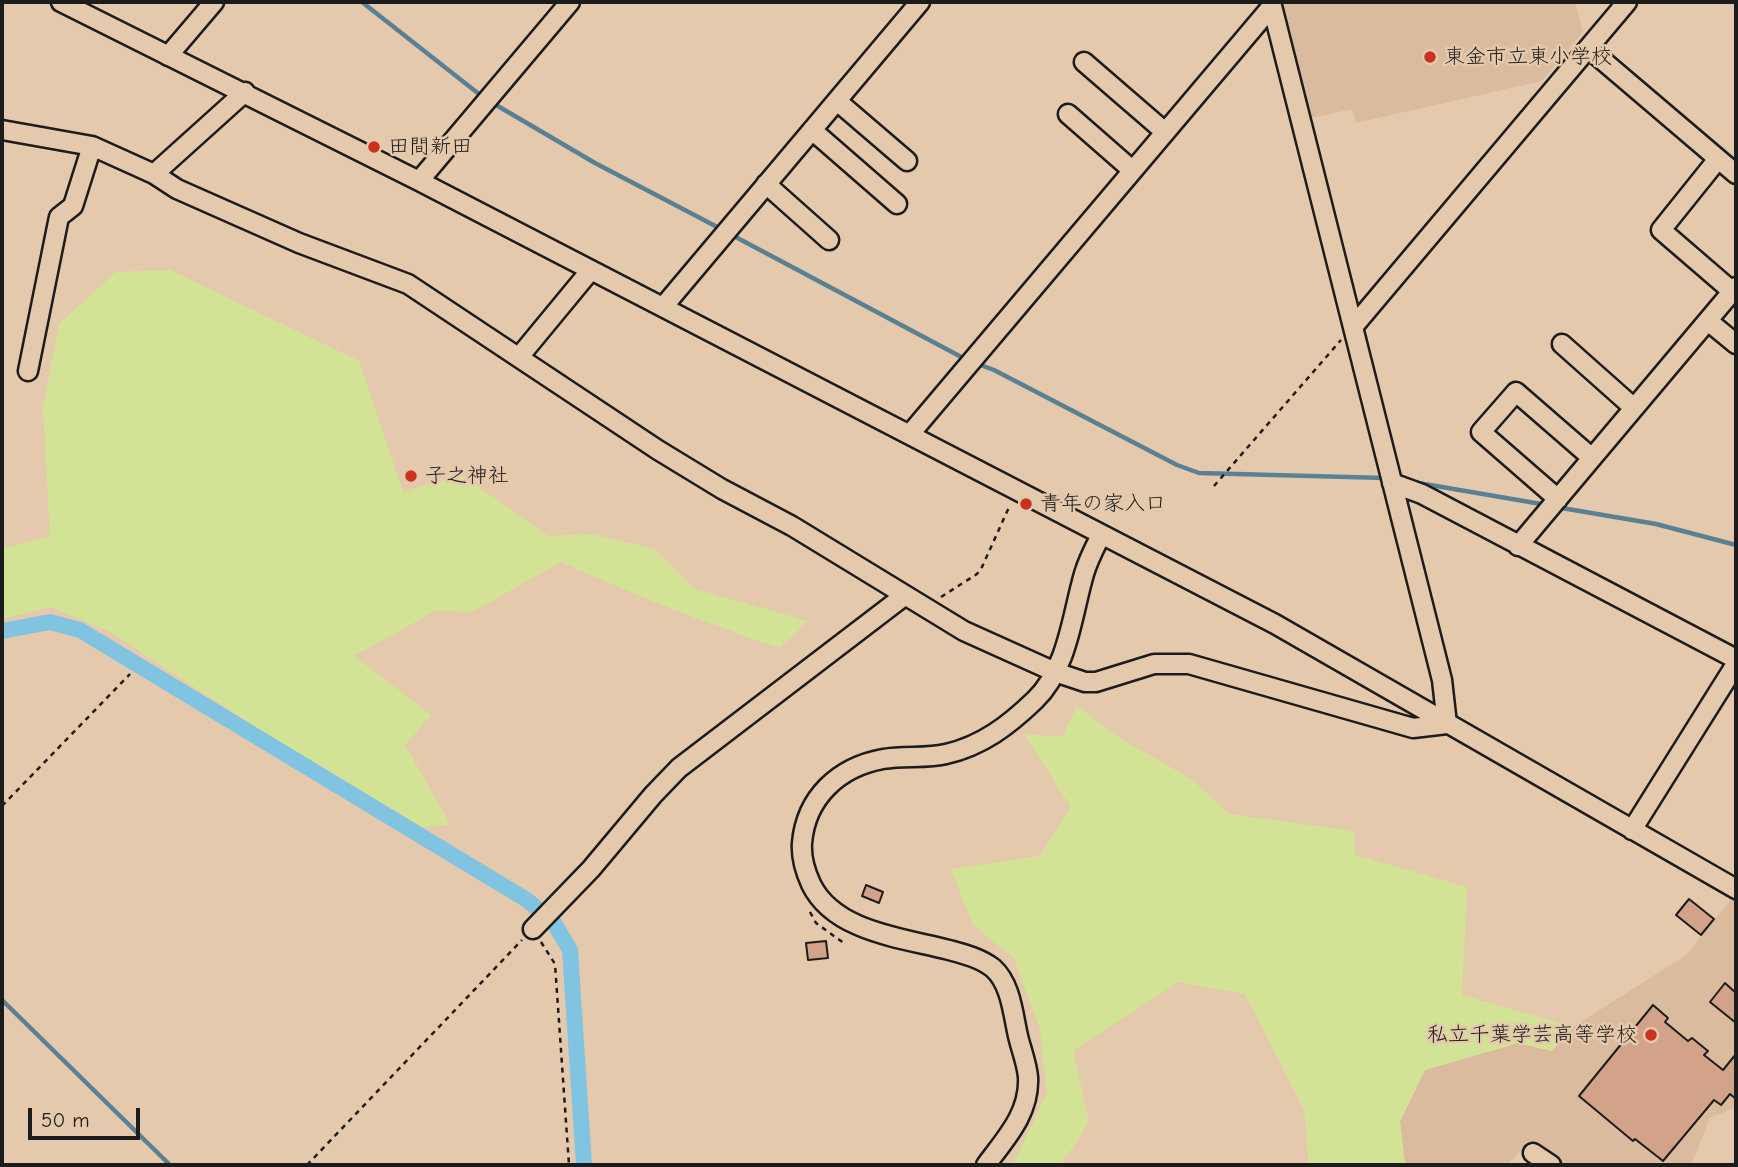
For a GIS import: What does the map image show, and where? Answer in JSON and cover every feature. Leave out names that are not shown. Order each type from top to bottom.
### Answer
[{"type":"street","points":[[61,2],[419,181],[1275,624],[1736,889]]},
{"type":"street","points":[[168,56],[214,2]]},
{"type":"street","points":[[419,181],[570,2]]},
{"type":"street","points":[[663,307],[920,2]]},
{"type":"street","points":[[1353,327],[1627,2]]},
{"type":"street","points":[[910,433],[1271,4]]},
{"type":"street","points":[[1271,4],[1442,680],[1447,724]]},
{"type":"street","points":[[1588,48],[1736,174]]},
{"type":"street","points":[[1084,62],[1165,132]]},
{"type":"street","points":[[154,174],[245,92]]},
{"type":"street","points":[[837,101],[907,161]]},
{"type":"street","points":[[1068,114],[1132,170]]},
{"type":"street","points":[[2,130],[92,146],[154,174],[177,189],[274,232],[408,284],[579,399],[722,489],[792,526],[964,631],[1055,672],[1085,682],[1096,682],[1154,664],[1189,664],[1413,728],[1447,724]]},
{"type":"street","points":[[812,130],[897,204]]},
{"type":"street","points":[[28,371],[59,217],[73,206],[92,146]]},
{"type":"street","points":[[1518,546],[1734,289],[1661,230],[1718,159]]},
{"type":"street","points":[[766,184],[830,240]]},
{"type":"street","points":[[519,357],[590,271]]},
{"type":"street","points":[[1708,321],[1736,344]]},
{"type":"street","points":[[1562,344],[1634,408]]},
{"type":"street","points":[[1558,499],[1481,432],[1516,392],[1592,458]]},
{"type":"street","points":[[1392,483],[1422,494],[1518,546],[1573,571],[1736,661],[1632,830]]},
{"type":"street","points":[[986,1165],[1019,1119],[1027,1100],[1028,1075],[1005,983],[993,968],[975,957],[865,928],[842,917],[815,892],[804,869],[802,844],[808,817],[821,793],[837,776],[857,766],[884,758],[946,754],[975,744],[1001,731],[1038,698],[1055,672],[1065,649],[1085,571],[1101,535]]},
{"type":"street","points":[[533,929],[591,869],[653,795],[680,768],[904,596]]},
{"type":"street","points":[[1533,1153],[1551,1165]]},
{"type":"path","points":[[1214,486],[1353,327]]},
{"type":"path","points":[[923,608],[976,575],[1016,491]]},
{"type":"path","points":[[2,806],[130,674]]},
{"type":"path","points":[[307,1165],[533,929],[555,964],[569,1165]]},
{"type":"shaded area","name":"東金市立東小学校","points":[[1283,2],[1575,2],[1583,32],[1542,81],[1356,123],[1352,109],[1312,118]]},
{"type":"shaded area","name":"私立千葉学芸高等学校","points":[[1733,897],[1736,899],[1736,1107],[1710,1118],[1691,1165],[1559,1165],[1528,1143],[1507,1165],[1405,1165],[1400,1121],[1425,1070],[1518,1043],[1552,1051],[1573,1027],[1686,955]]},
{"type":"green space","points":[[170,270],[359,361],[403,492],[461,475],[549,536],[592,534],[655,549],[695,589],[808,621],[780,648],[669,608],[561,562],[472,612],[437,610],[354,656],[431,715],[405,745],[450,824],[412,829],[110,632],[51,607],[2,619],[2,549],[50,536],[43,408],[59,324],[116,272]]},
{"type":"green space","points":[[1077,706],[1118,737],[1191,779],[1229,814],[1354,831],[1355,855],[1467,887],[1462,995],[1573,1027],[1552,1051],[1518,1043],[1425,1070],[1400,1121],[1405,1165],[1309,1165],[1304,1110],[1245,994],[1178,982],[1073,1051],[1089,1122],[1061,1165],[1013,1165],[1047,1093],[1040,1029],[1014,958],[973,925],[951,869],[1040,856],[1071,807],[1024,734],[1062,737]]},
{"type":"building","points":[[866,885],[883,892],[879,903],[862,896]]},
{"type":"building","points":[[1689,899],[1714,919],[1701,935],[1676,915]]},
{"type":"building","points":[[826,941],[828,958],[808,960],[806,943]]},
{"type":"building","points":[[1725,983],[1736,993],[1736,1023],[1710,1002]]},
{"type":"building","points":[[1653,1005],[1668,1018],[1665,1022],[1688,1041],[1692,1038],[1708,1051],[1704,1055],[1723,1070],[1736,1054],[1736,1099],[1730,1094],[1721,1105],[1714,1100],[1663,1161],[1635,1139],[1633,1141],[1579,1096]]},
{"type":"waterway","points":[[362,2],[484,98]]},
{"type":"waterway","points":[[491,102],[595,163],[723,230]]},
{"type":"waterway","points":[[730,234],[967,360]]},
{"type":"waterway","points":[[975,363],[994,370],[1177,465],[1199,473],[1385,478]]},
{"type":"waterway","points":[[1407,481],[1547,505]]},
{"type":"waterway","points":[[1556,507],[1656,524],[1736,545]]},
{"type":"waterway","points":[[2,631],[50,622],[80,630],[527,900],[554,923],[570,950],[584,1165]]},
{"type":"waterway","points":[[2,1000],[170,1165]]},
{"type":"place","name":"東金市立東小学校","points":[[1430,57]]},
{"type":"place","name":"田間新田","points":[[374,147]]},
{"type":"place","name":"子之神社","points":[[411,476]]},
{"type":"place","name":"青年の家入口","points":[[1026,504]]},
{"type":"place","name":"私立千葉学芸高等学校","points":[[1651,1035]]}]
